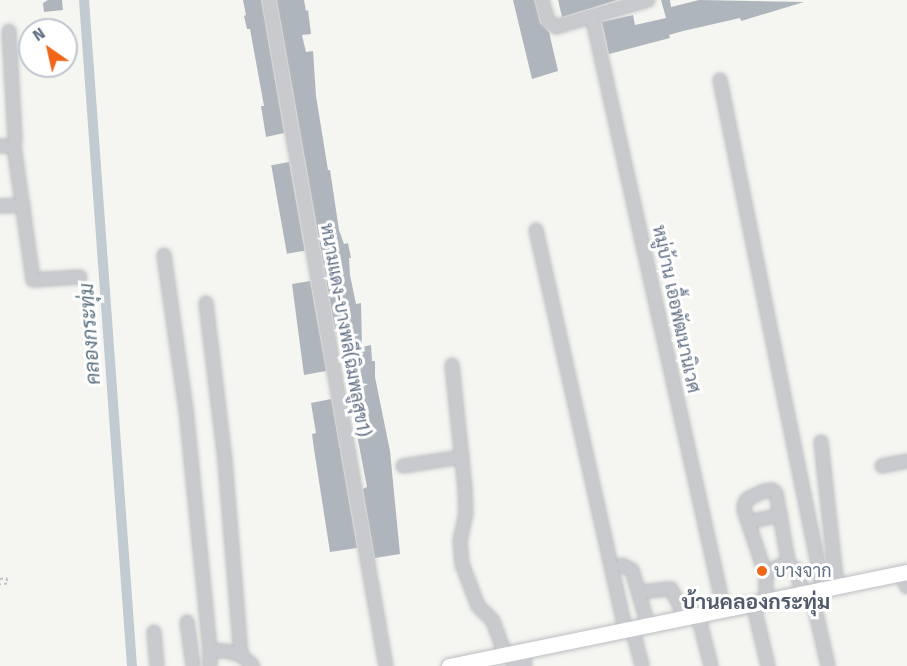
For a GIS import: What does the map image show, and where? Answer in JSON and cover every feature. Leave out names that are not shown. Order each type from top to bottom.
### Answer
[{"type":"main road","points":[[449,666],[515,658],[648,625],[818,590],[905,577]]},
{"type":"street","name":"หนามแดง-บางพลี(ฉิมพลูสุข1)","points":[[269,0],[386,666]]},
{"type":"street","points":[[542,0],[551,26],[556,27],[629,2],[648,0]]},
{"type":"street","name":"หมู่บ้าน เอื้อพัฒนานิเวศ","points":[[592,16],[724,610]]},
{"type":"street","points":[[9,31],[14,146],[33,280],[80,276]]},
{"type":"street","points":[[720,80],[818,590],[828,666]]},
{"type":"street","points":[[0,146],[14,146]]},
{"type":"street","points":[[0,206],[23,205]]},
{"type":"street","points":[[536,230],[629,629],[642,666]]},
{"type":"street","points":[[164,255],[186,410],[210,666]]},
{"type":"street","points":[[206,303],[225,461],[241,654]]},
{"type":"street","points":[[452,365],[466,513],[460,541],[462,564],[478,606],[493,621],[515,658]]},
{"type":"street","points":[[818,590],[821,442]]},
{"type":"street","points":[[403,466],[462,457]]},
{"type":"street","points":[[882,466],[907,461]]},
{"type":"street","points":[[766,575],[744,510],[745,502],[765,491],[772,490],[776,494],[789,566]]},
{"type":"street","points":[[748,522],[780,515]]},
{"type":"street","points":[[622,565],[632,570],[648,625]]},
{"type":"street","points":[[768,666],[760,602],[766,575],[771,569],[789,566],[796,569],[818,590]]},
{"type":"street","points":[[640,592],[671,589],[692,616],[711,666]]},
{"type":"street","points":[[187,622],[193,666]]},
{"type":"street","points":[[154,632],[157,666]]},
{"type":"street","points":[[210,651],[241,654],[253,666]]},
{"type":"path","points":[[2,578],[7,578],[7,584],[2,585]]},
{"type":"building","points":[[48,0],[62,0],[63,10],[44,12],[43,3]]},
{"type":"building","points":[[243,0],[261,0],[284,133],[266,137],[261,106],[264,106],[250,29],[247,29],[244,16],[246,15]]},
{"type":"building","points":[[277,0],[304,0],[306,11],[308,10],[311,34],[302,35],[306,52],[313,51],[316,96],[339,230],[344,244],[348,243],[351,258],[349,258],[350,275],[356,304],[361,303],[362,347],[371,345],[372,361],[375,361],[375,377],[390,451],[400,554],[375,558],[363,489],[367,487],[358,440],[356,395],[353,396],[352,380],[346,381],[344,367],[349,366],[346,337],[338,339],[334,323]]},
{"type":"building","points":[[513,0],[534,0],[540,23],[549,32],[558,71],[532,79]]},
{"type":"building","points":[[558,0],[617,0],[562,17]]},
{"type":"building","points":[[661,0],[670,0],[671,7],[699,0],[804,2],[741,21],[740,18],[683,31],[669,35],[670,38],[609,54],[602,22],[633,15],[635,25],[666,18]]},
{"type":"building","points":[[289,162],[305,251],[287,254],[271,165]]},
{"type":"building","points":[[310,281],[326,371],[304,375],[292,284]]},
{"type":"building","points":[[331,399],[357,548],[330,552],[312,434],[316,433],[311,403]]},
{"type":"waterway","name":"คลองกระทุ่ม","points":[[84,0],[132,666]]},
{"type":"place","name":"บางจาก","points":[[762,571]]},
{"type":"district","name":"บ้านคลองกระทุ่ม","points":[[756,602]]}]
